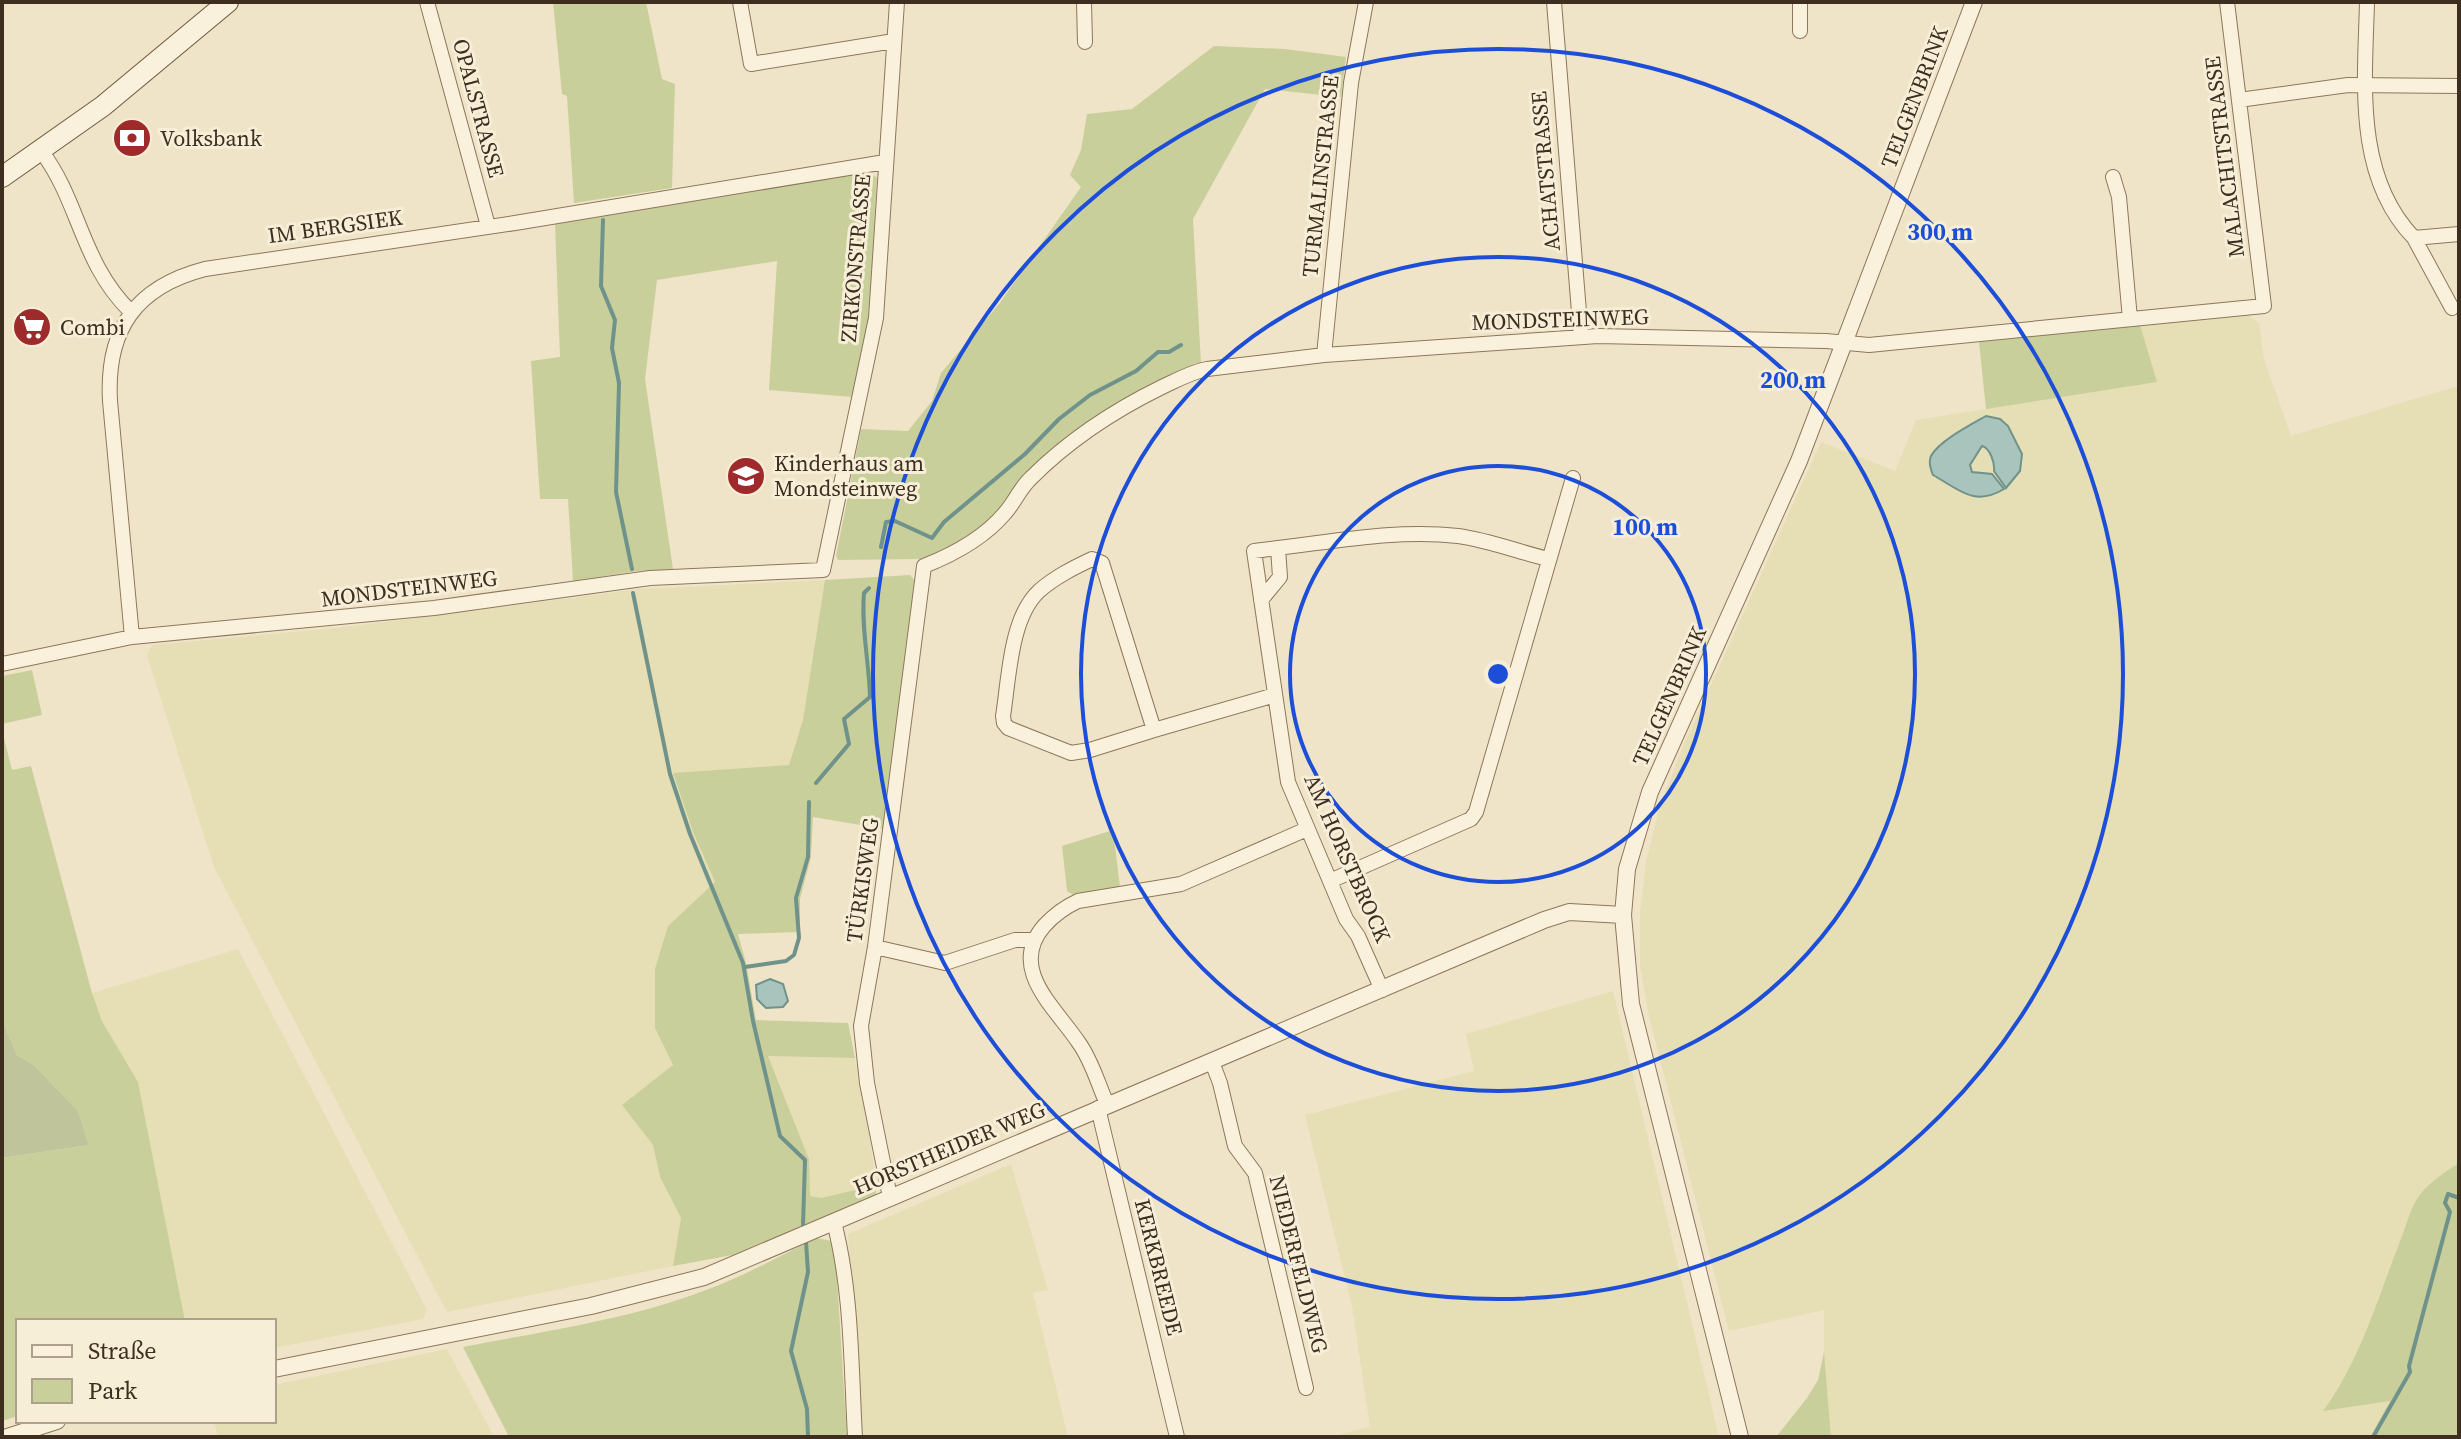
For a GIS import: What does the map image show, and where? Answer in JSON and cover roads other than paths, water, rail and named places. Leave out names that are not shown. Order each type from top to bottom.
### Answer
[{"type":"main road","points":[[2,177],[42,152],[130,84],[228,2]]},
{"type":"street","name":"OPALSTRASSE","points":[[427,2],[488,226]]},
{"type":"street","points":[[740,2],[751,64],[894,41]]},
{"type":"street","name":"ZIRKONSTRASSE","points":[[823,570],[876,318],[897,2]]},
{"type":"street","points":[[1084,2],[1085,42]]},
{"type":"street","name":"TURMALINSTRASSE","points":[[1324,355],[1351,83],[1366,2]]},
{"type":"street","name":"ACHATSTRASSE","points":[[1554,2],[1581,337]]},
{"type":"street","points":[[1800,2],[1800,31]]},
{"type":"street","name":"TELGENBRINK","points":[[1740,1437],[1631,1004],[1623,915],[1627,869],[1650,792],[1799,461],[1974,2]]},
{"type":"street","name":"MALACHITSTRASSE","points":[[2227,2],[2264,306]]},
{"type":"street","points":[[2367,2],[2365,84],[2371,152],[2380,189],[2393,213],[2423,250],[2452,308]]},
{"type":"street","points":[[2239,100],[2365,84],[2459,86]]},
{"type":"street","points":[[42,152],[59,179],[97,270],[131,312]]},
{"type":"street","name":"IM BERGSIEK","points":[[132,637],[108,379],[115,342],[131,312],[165,283],[205,269],[885,162]]},
{"type":"street","points":[[2113,177],[2119,197],[2130,319]]},
{"type":"street","points":[[2414,238],[2459,234]]},
{"type":"street","name":"MONDSTEINWEG","points":[[924,566],[947,557],[987,530],[1005,514],[1028,480],[1066,446],[1135,400],[1199,370],[1324,355],[1581,337],[1869,345],[2264,306]]},
{"type":"street","points":[[1330,881],[1471,819],[1476,812],[1573,478]]},
{"type":"street","points":[[1261,600],[1280,577],[1278,548],[1360,538],[1434,535],[1469,538],[1548,559]]},
{"type":"street","name":"AM HORSTBROCK","points":[[1278,548],[1254,551],[1285,768],[1307,829],[1346,919],[1358,936],[1382,990]]},
{"type":"street","points":[[1154,730],[1102,563],[1092,559],[1062,574],[1037,593],[1021,616],[1004,723],[1008,728],[1071,753],[1090,750],[1275,695]]},
{"type":"street","name":"TÜRKISWEG","points":[[890,1197],[862,1051],[862,1011],[875,947],[924,566]]},
{"type":"street","name":"MONDSTEINWEG","points":[[2,664],[132,637],[418,610],[650,578],[823,570]]},
{"type":"street","points":[[875,947],[945,963],[1015,940],[1032,940],[1049,920],[1078,901],[1181,884],[1307,829]]},
{"type":"street","name":"HORSTHEIDER WEG","points":[[276,1369],[591,1306],[677,1285],[719,1271],[1559,914],[1623,915]]},
{"type":"street","name":"KERKBREEDE","points":[[1032,940],[1031,962],[1039,988],[1084,1051],[1102,1106],[1177,1437]]},
{"type":"street","name":"NIEDERFELDWEG","points":[[1212,1062],[1235,1146],[1255,1173],[1306,1388]]},
{"type":"street","points":[[834,1222],[840,1245],[849,1335],[855,1437]]},
{"type":"street","points":[[7,1437],[51,1423]]},
{"type":"water","points":[[1986,416],[2000,419],[2008,426],[2022,454],[2020,471],[2006,488],[1994,471],[1990,453],[1982,446],[1970,465],[1972,472],[1992,474],[2004,489],[1984,497],[1959,491],[1933,475],[1930,461],[1941,445]]},
{"type":"water","points":[[770,979],[783,984],[788,1001],[783,1007],[766,1008],[757,999],[756,985]]},
{"type":"waterway","points":[[603,220],[601,286],[615,320],[612,348],[619,383],[616,492],[632,569]]},
{"type":"waterway","points":[[881,547],[886,522],[895,521],[932,538],[944,522],[1025,454],[1059,419],[1090,395],[1136,371],[1158,352],[1169,352],[1181,345]]},
{"type":"waterway","points":[[816,783],[849,744],[844,719],[870,697],[863,606],[864,593],[869,588]]},
{"type":"waterway","points":[[633,593],[670,774],[690,834],[743,963],[780,1136],[805,1160],[803,1225]]},
{"type":"waterway","points":[[745,967],[786,961],[794,955],[799,938],[796,898],[808,857],[809,802]]},
{"type":"waterway","points":[[2373,1437],[2410,1372],[2409,1366],[2450,1212],[2445,1203],[2448,1194],[2459,1198]]},
{"type":"waterway","points":[[806,1242],[808,1272],[791,1351],[807,1409],[808,1437]]},
{"type":"place","name":"Volksbank","points":[[132,138]]},
{"type":"place","name":"Combi","points":[[32,327]]},
{"type":"place","name":"Kinderhaus am Mondsteinweg","points":[[746,476]]}]
